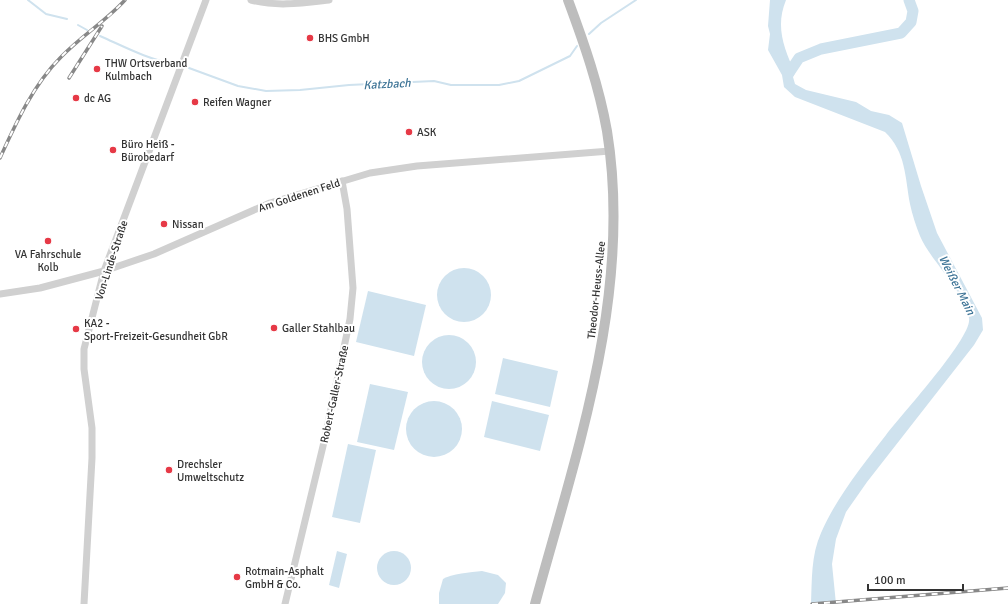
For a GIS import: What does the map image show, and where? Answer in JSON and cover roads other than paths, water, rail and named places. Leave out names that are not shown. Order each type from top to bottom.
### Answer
[{"type":"main road","name":"Theodor-Heuss-Allee","points":[[535,604],[586,415],[609,303],[614,243],[610,152],[607,130],[589,55],[568,0]]},
{"type":"street","name":"Von-Linde-Straße","points":[[84,604],[92,438],[84,369],[84,349],[104,271],[206,0]]},
{"type":"street","points":[[251,0],[265,4],[292,4],[329,0]]},
{"type":"street","name":"Am Goldenen Feld","points":[[0,294],[40,288],[104,271],[154,254],[270,203],[370,173],[417,166],[610,152]]},
{"type":"street","name":"Robert-Galler-Straße","points":[[285,604],[322,449],[350,319],[353,288],[347,215],[342,181]]},
{"type":"water","name":"Weißer Main","points":[[770,0],[786,0],[781,19],[781,28],[784,46],[795,73],[793,77],[795,84],[806,90],[856,102],[871,111],[889,115],[902,123],[937,233],[982,318],[983,330],[974,345],[867,482],[846,512],[836,539],[832,564],[836,604],[811,604],[815,550],[827,520],[859,470],[960,342],[967,328],[969,318],[961,298],[931,255],[920,236],[911,208],[904,165],[892,140],[885,132],[795,97],[784,87],[782,75],[768,50],[770,34],[768,26]]},
{"type":"water","points":[[459,268],[469,268],[479,272],[487,280],[491,290],[491,300],[487,310],[479,318],[469,322],[459,322],[449,318],[441,310],[437,300],[437,290],[441,280],[449,272]]},
{"type":"water","points":[[368,291],[426,305],[414,356],[356,342]]},
{"type":"water","points":[[444,335],[454,335],[464,339],[472,347],[476,357],[476,367],[472,377],[464,385],[454,389],[444,389],[434,385],[426,377],[422,367],[422,357],[426,347],[434,339]]},
{"type":"water","points":[[503,358],[558,371],[550,407],[495,394]]},
{"type":"water","points":[[370,384],[408,392],[394,450],[357,442]]},
{"type":"water","points":[[434,401],[445,403],[454,409],[460,418],[462,429],[460,440],[454,449],[445,455],[434,457],[423,455],[414,449],[408,440],[406,429],[408,418],[414,409],[423,403]]},
{"type":"water","points":[[492,401],[549,415],[540,451],[484,437]]},
{"type":"water","points":[[348,444],[376,450],[360,523],[332,517]]},
{"type":"water","points":[[337,551],[347,554],[339,588],[329,585]]},
{"type":"water","points":[[391,551],[397,551],[401,552],[408,558],[411,568],[410,575],[404,582],[397,585],[391,585],[387,584],[380,578],[377,571],[377,565],[378,561],[384,554]]},
{"type":"water","points":[[482,571],[498,575],[506,583],[505,593],[498,604],[439,604],[439,593],[443,579],[456,575]]},
{"type":"waterway","name":"Katzbach","points":[[28,0],[46,14],[67,19]]},
{"type":"waterway","name":"Katzbach","points":[[589,34],[601,23],[636,0]]},
{"type":"waterway","points":[[789,73],[799,58],[821,49],[901,33],[911,22],[913,11],[909,0]]},
{"type":"waterway","name":"Katzbach","points":[[78,25],[87,30]]},
{"type":"waterway","name":"Katzbach","points":[[100,36],[145,56],[174,64]]},
{"type":"waterway","name":"Katzbach","points":[[189,68],[238,86],[266,91],[434,81],[451,85],[499,85],[519,81],[570,56],[577,46]]},
{"type":"railway","points":[[0,158],[26,105],[51,68],[69,49],[110,15],[125,0]]},
{"type":"railway","points":[[69,78],[102,26]]},
{"type":"railway","points":[[812,604],[1008,588]]},
{"type":"place","name":"BHS GmbH","points":[[310,38]]},
{"type":"place","name":"THW Ortsverband Kulmbach","points":[[97,69]]},
{"type":"place","name":"dc AG","points":[[76,98]]},
{"type":"place","name":"Reifen Wagner","points":[[195,102]]},
{"type":"place","name":"ASK","points":[[409,132]]},
{"type":"place","name":"Büro Heiß - Bürobedarf","points":[[113,150]]},
{"type":"place","name":"Nissan","points":[[164,224]]},
{"type":"place","name":"VA Fahrschule Kolb","points":[[48,241]]},
{"type":"place","name":"Galler Stahlbau","points":[[274,328]]},
{"type":"place","name":"KA2 - Sport-Freizeit-Gesundheit GbR","points":[[76,329]]},
{"type":"place","name":"Drechsler Umweltschutz","points":[[169,470]]},
{"type":"place","name":"Rotmain-Asphalt GmbH & Co.","points":[[237,577]]}]
